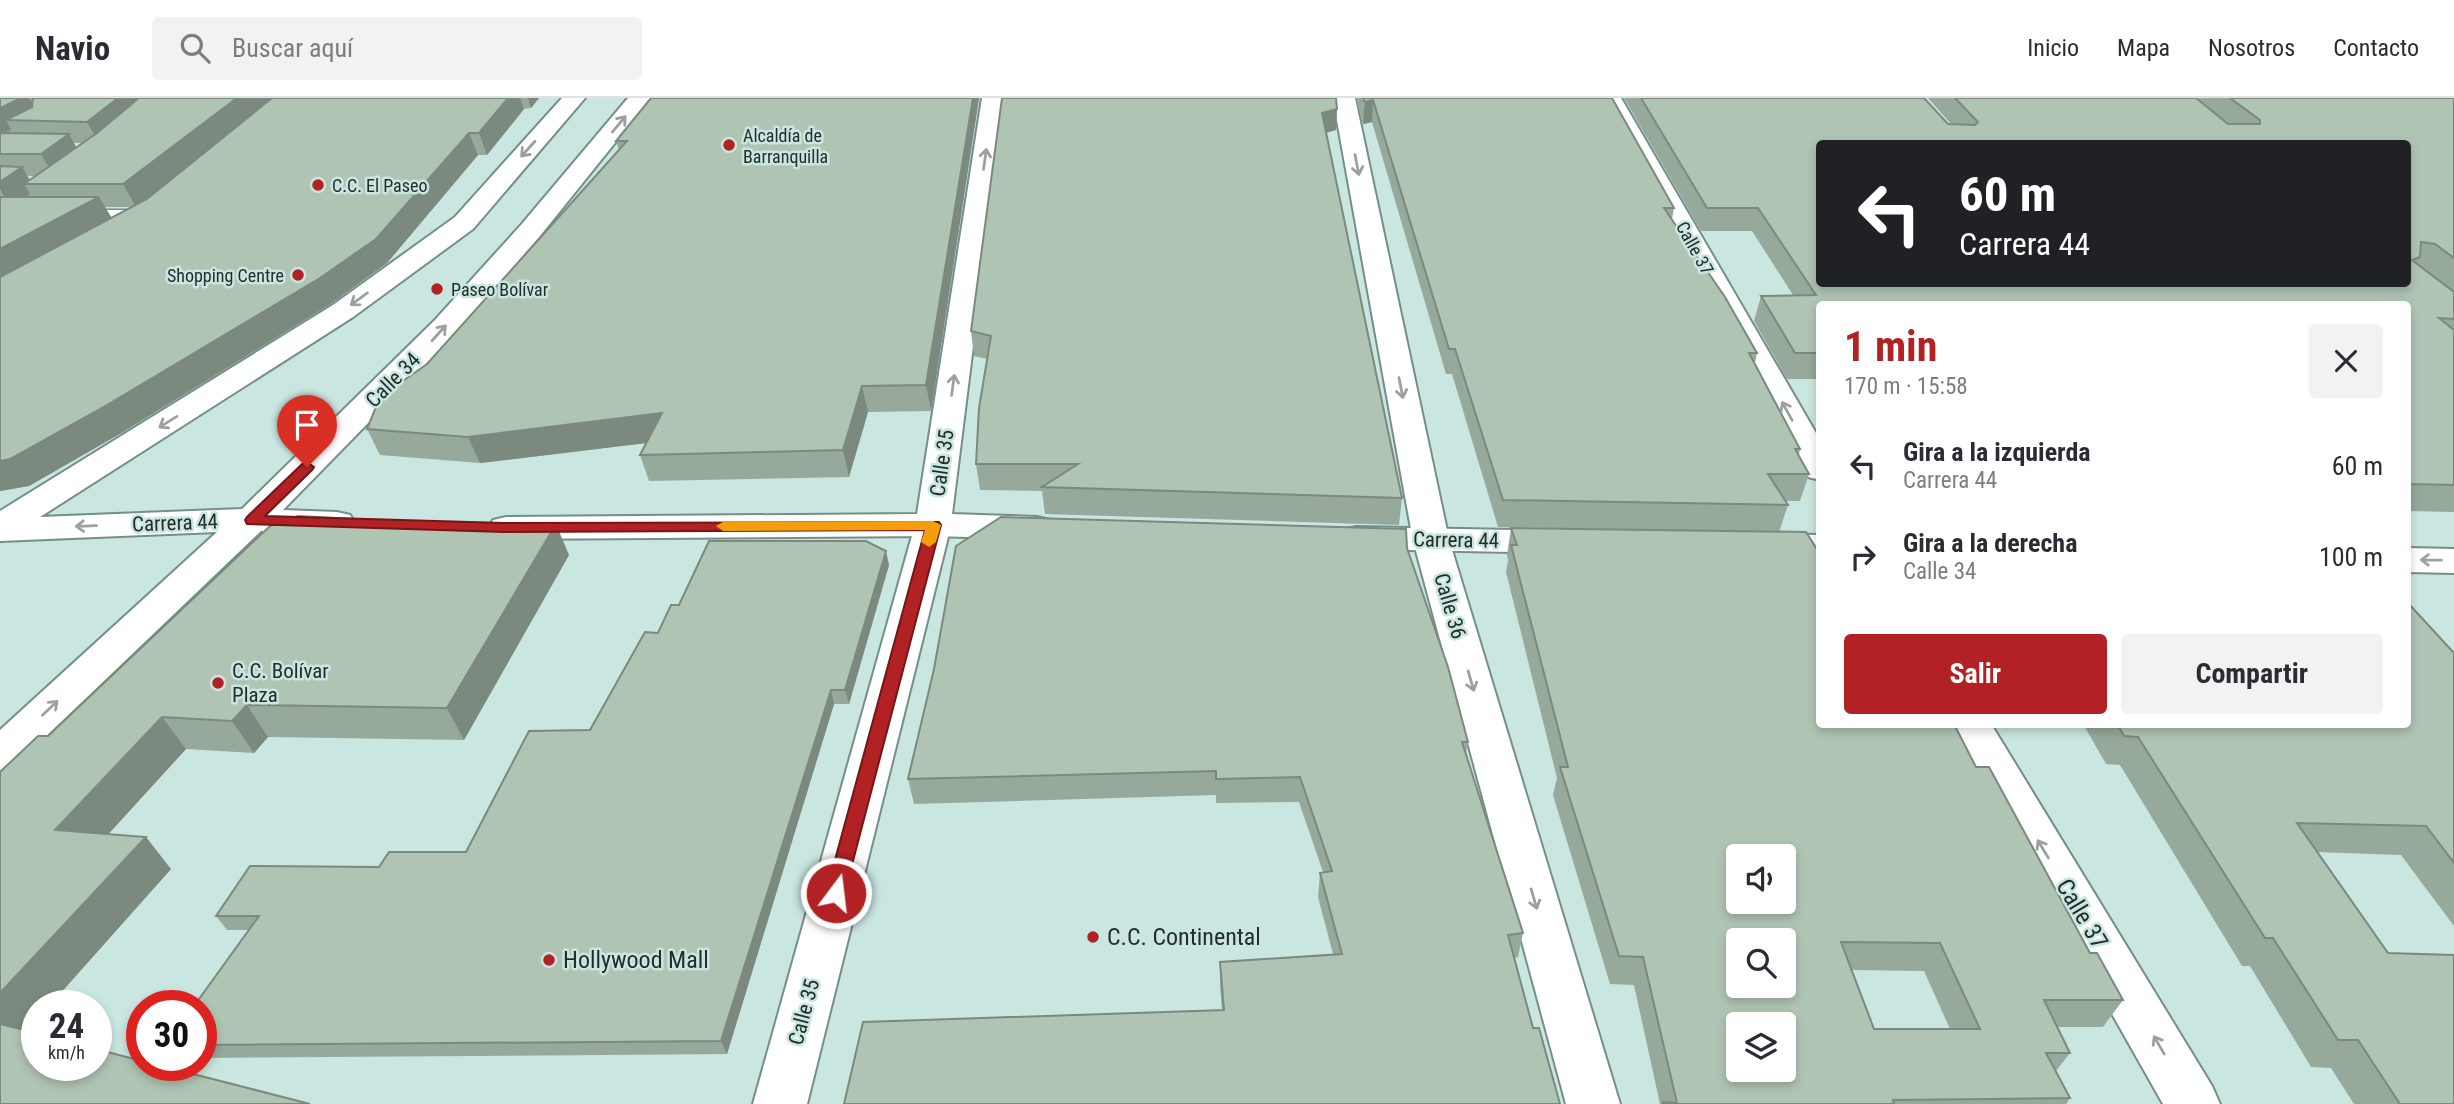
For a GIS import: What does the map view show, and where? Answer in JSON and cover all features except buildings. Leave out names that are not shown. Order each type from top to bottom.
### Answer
[{"type":"street","points":[[0,528],[343,312],[464,223],[573,98]]},
{"type":"street","name":"Calle 34","points":[[0,755],[253,520],[425,349],[524,240],[640,98]]},
{"type":"street","name":"Calle 35","points":[[780,1104],[933,525],[993,98]]},
{"type":"street","name":"Calle 36","points":[[1344,98],[1431,540],[1593,1104]]},
{"type":"street","name":"Calle 37","points":[[1610,98],[1816,463]]},
{"type":"street","points":[[103,240],[149,215],[170,198]]},
{"type":"street","name":"Carrera 44","points":[[0,528],[253,520],[372,524]]},
{"type":"street","points":[[478,527],[933,525],[1072,529]]},
{"type":"street","name":"Carrera 44","points":[[1320,537],[1598,542]]},
{"type":"street","points":[[1723,544],[1816,546]]},
{"type":"street","points":[[2411,560],[2454,561]]},
{"type":"street","name":"Calle 37","points":[[1971,728],[2193,1104]]},
{"type":"lane","points":[[69,214],[149,215]]},
{"type":"slow traffic","points":[[723,526],[933,525],[929,542]]},
{"type":"place","name":"Alcaldía de Barranquilla","points":[[729,145]]},
{"type":"place","name":"C.C. El Paseo","points":[[318,185]]},
{"type":"place","name":"Shopping Centre","points":[[298,275]]},
{"type":"place","name":"Paseo Bolívar","points":[[437,289]]},
{"type":"place","name":"C.C. Bolívar Plaza","points":[[218,683]]},
{"type":"place","name":"C.C. Continental","points":[[1093,937]]},
{"type":"place","name":"Hollywood Mall","points":[[549,960]]},
{"type":"route","points":[[307,467],[253,520],[504,528],[933,525],[836,893]]}]
